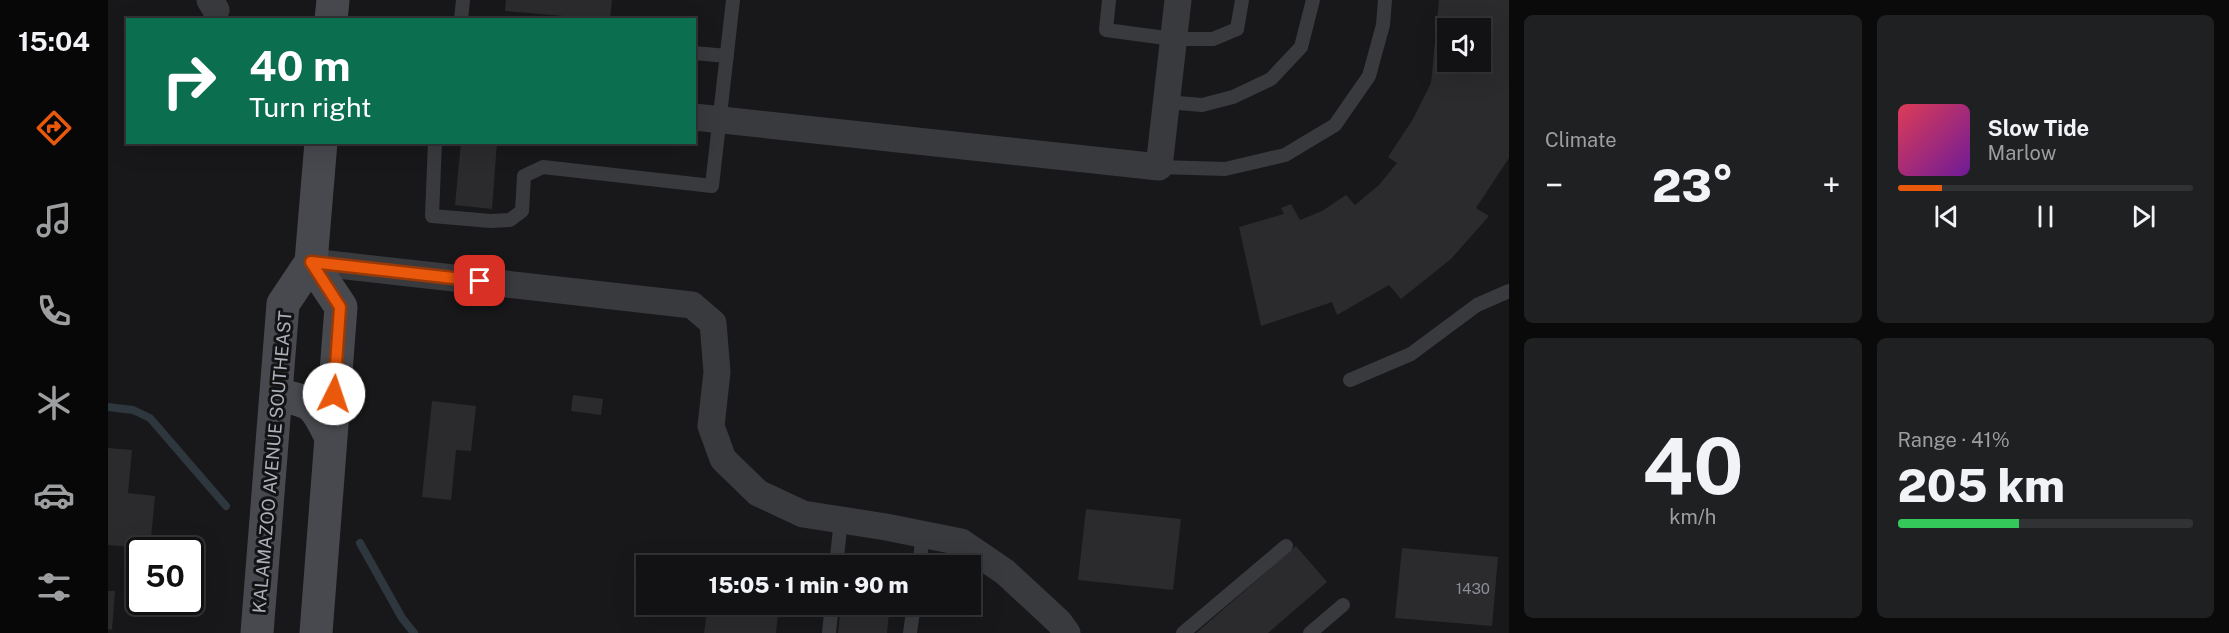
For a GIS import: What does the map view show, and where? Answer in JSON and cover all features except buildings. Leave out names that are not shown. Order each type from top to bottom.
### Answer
[{"type":"main road","points":[[331,18],[333,0]]},
{"type":"main road","name":"KALAMAZOO AVENUE SOUTHEAST","points":[[257,633],[284,304],[311,262],[321,144]]},
{"type":"main road","points":[[311,262],[340,307],[316,633]]},
{"type":"main road","points":[[276,395],[307,401],[320,414],[331,438]]},
{"type":"street","points":[[707,118],[1159,167],[1178,0]]},
{"type":"street","points":[[311,262],[692,305],[713,323],[717,372],[711,426],[723,459],[758,493],[803,514],[961,542],[1005,572],[1059,622],[1067,633]]},
{"type":"lane","points":[[461,18],[463,0]]},
{"type":"lane","points":[[435,144],[432,216],[491,221],[510,220],[522,211],[524,176],[543,167],[712,186],[707,118],[727,56],[733,0]]},
{"type":"lane","points":[[1109,0],[1106,30],[1173,39],[1213,39],[1237,29],[1242,0]]},
{"type":"lane","points":[[1166,102],[1202,105],[1233,97],[1271,79],[1301,47],[1313,0]]},
{"type":"lane","points":[[1159,167],[1225,169],[1245,165],[1285,155],[1335,125],[1369,76],[1383,25],[1385,0]]},
{"type":"lane","points":[[696,52],[727,56]]},
{"type":"lane","points":[[1350,380],[1411,354],[1477,305],[1509,291]]},
{"type":"lane","points":[[837,555],[841,520]]},
{"type":"lane","points":[[920,555],[923,534]]},
{"type":"lane","points":[[1183,633],[1286,546]]},
{"type":"lane","points":[[1310,633],[1343,605]]},
{"type":"lane","points":[[829,633],[831,615]]},
{"type":"lane","points":[[910,633],[912,615]]},
{"type":"waterway","points":[[108,407],[133,410],[150,418],[226,506]]},
{"type":"waterway","points":[[360,543],[402,618],[414,633]]},
{"type":"route","points":[[334,394],[340,307],[311,262],[480,281]]}]
